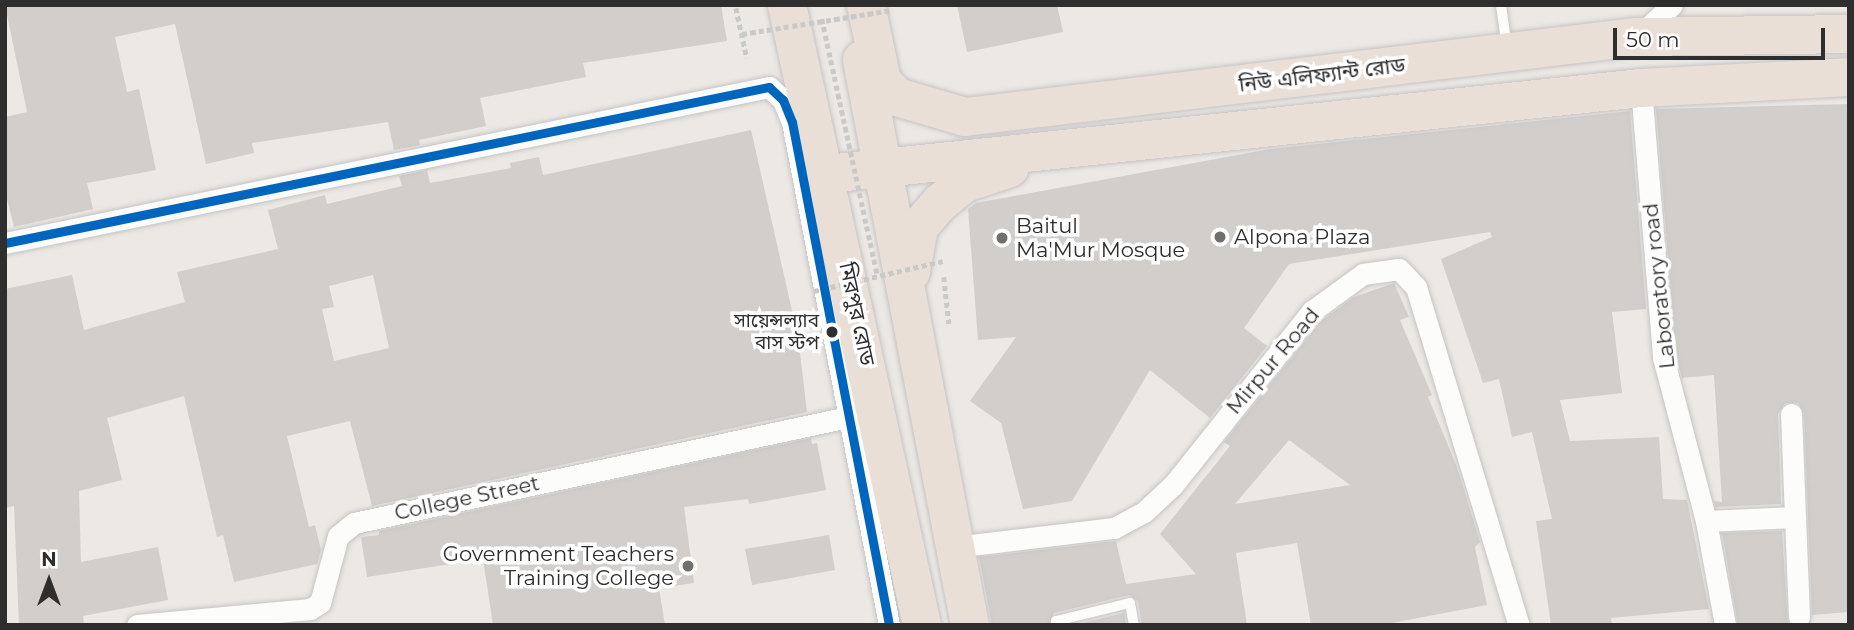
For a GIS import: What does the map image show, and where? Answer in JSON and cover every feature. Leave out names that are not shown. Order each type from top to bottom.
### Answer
[{"type":"highway","name":"মিরপুর রোড","points":[[787,5],[827,174],[864,414],[922,625]]},
{"type":"highway","name":"নিউ এলিফ্যান্ট রোড","points":[[879,7],[882,81],[897,97],[965,117],[1637,37],[1849,33]]},
{"type":"highway","points":[[836,12],[885,166],[892,283],[970,625]]},
{"type":"highway","points":[[827,174],[1642,89],[1849,77]]},
{"type":"highway","points":[[892,283],[919,227],[965,183],[1110,143]]},
{"type":"street","points":[[1637,37],[1672,5]]},
{"type":"street","points":[[5,243],[762,85],[783,100],[792,122],[864,414],[889,625]]},
{"type":"street","name":"Laboratory road","points":[[1642,89],[1663,357],[1706,521],[1725,625]]},
{"type":"street","name":"Mirpur Road","points":[[954,547],[1114,528],[1144,512],[1174,485],[1312,311],[1363,274],[1399,269],[1416,287],[1519,625]]},
{"type":"street","name":"College Street","points":[[137,625],[310,609],[320,603],[338,536],[354,523],[864,414]]},
{"type":"street","points":[[1791,414],[1799,617]]},
{"type":"street","points":[[1706,521],[1794,517]]},
{"type":"lane","points":[[1501,5],[1507,53]]},
{"type":"lane","points":[[1057,625],[1056,621],[1130,603],[1134,625]]},
{"type":"path","points":[[742,34],[836,12],[879,7]]},
{"type":"path","points":[[736,8],[747,58]]},
{"type":"path","points":[[836,12],[892,283]]},
{"type":"path","points":[[814,291],[892,283],[943,261]]},
{"type":"building","points":[[5,5],[721,5],[727,41],[583,63],[586,77],[480,98],[486,126],[419,140],[420,145],[394,150],[388,122],[252,143],[254,153],[206,164],[175,24],[115,37],[127,92],[139,89],[156,170],[87,183],[93,209],[14,227],[5,191],[5,117],[27,112]]},
{"type":"building","points":[[957,5],[1057,5],[1063,32],[967,52]]},
{"type":"building","points":[[1849,104],[1849,612],[1812,615],[1804,413],[1798,403],[1785,403],[1778,414],[1781,504],[1716,507],[1714,501],[1722,502],[1714,375],[1682,378],[1676,355],[1656,109]]},
{"type":"building","points":[[1630,111],[1646,309],[1612,312],[1622,393],[1560,400],[1570,441],[1659,437],[1663,499],[1687,500],[1709,609],[1611,618],[1612,625],[1551,625],[1536,521],[1552,519],[1532,432],[1512,437],[1499,379],[1483,383],[1441,259],[1492,237],[1490,232],[1289,264],[1244,328],[1267,346],[1210,418],[1150,370],[1072,501],[1023,509],[1001,423],[970,401],[1016,337],[978,340],[968,209],[976,203],[1270,149]]},
{"type":"building","points":[[751,130],[798,337],[807,412],[372,506],[350,421],[287,436],[309,527],[315,525],[321,550],[317,564],[234,582],[223,535],[217,537],[184,396],[107,418],[122,480],[79,491],[81,562],[158,547],[168,600],[83,616],[84,625],[19,625],[14,506],[5,508],[5,289],[72,275],[84,330],[185,302],[177,272],[278,249],[268,210],[325,195],[327,204],[402,186],[399,176],[427,170],[430,183],[511,168],[510,163],[539,157],[543,175]],"holes":[[[373,275],[389,348],[334,361],[322,309],[334,307],[329,286]]]},
{"type":"building","points":[[1394,283],[1409,317],[1400,320],[1432,395],[1428,397],[1457,467],[1480,542],[1475,547],[1487,605],[1381,625],[1311,625],[1297,543],[1236,553],[1247,625],[1142,625],[1138,601],[1129,595],[1054,613],[1049,625],[992,625],[979,557],[1116,541],[1126,584],[1196,574],[1160,534],[1230,446],[1224,442],[1321,321],[1354,297]],"holes":[[[1289,440],[1350,485],[1235,504]]]},
{"type":"building","points":[[811,438],[812,444],[817,443],[826,490],[749,504],[748,499],[684,507],[694,583],[659,588],[665,625],[493,625],[483,559],[367,577],[361,537],[379,535],[379,531]]},
{"type":"building","points":[[1782,531],[1788,625],[1738,625],[1722,533]]},
{"type":"building","points":[[829,535],[835,570],[752,585],[745,549]]},
{"type":"building","points":[[1124,613],[1126,625],[1074,625]]},
{"type":"transit line","points":[[5,243],[769,87],[783,100],[792,122],[889,625]]},
{"type":"place","name":"Alpona Plaza","points":[[1220,237]]},
{"type":"place","name":"Baitul Ma'Mur Mosque","points":[[1002,238]]},
{"type":"place","name":"সায়েন্সল্যাব বাস স্টপ","points":[[832,332]]},
{"type":"place","name":"Government Teachers Training College","points":[[688,566]]}]
